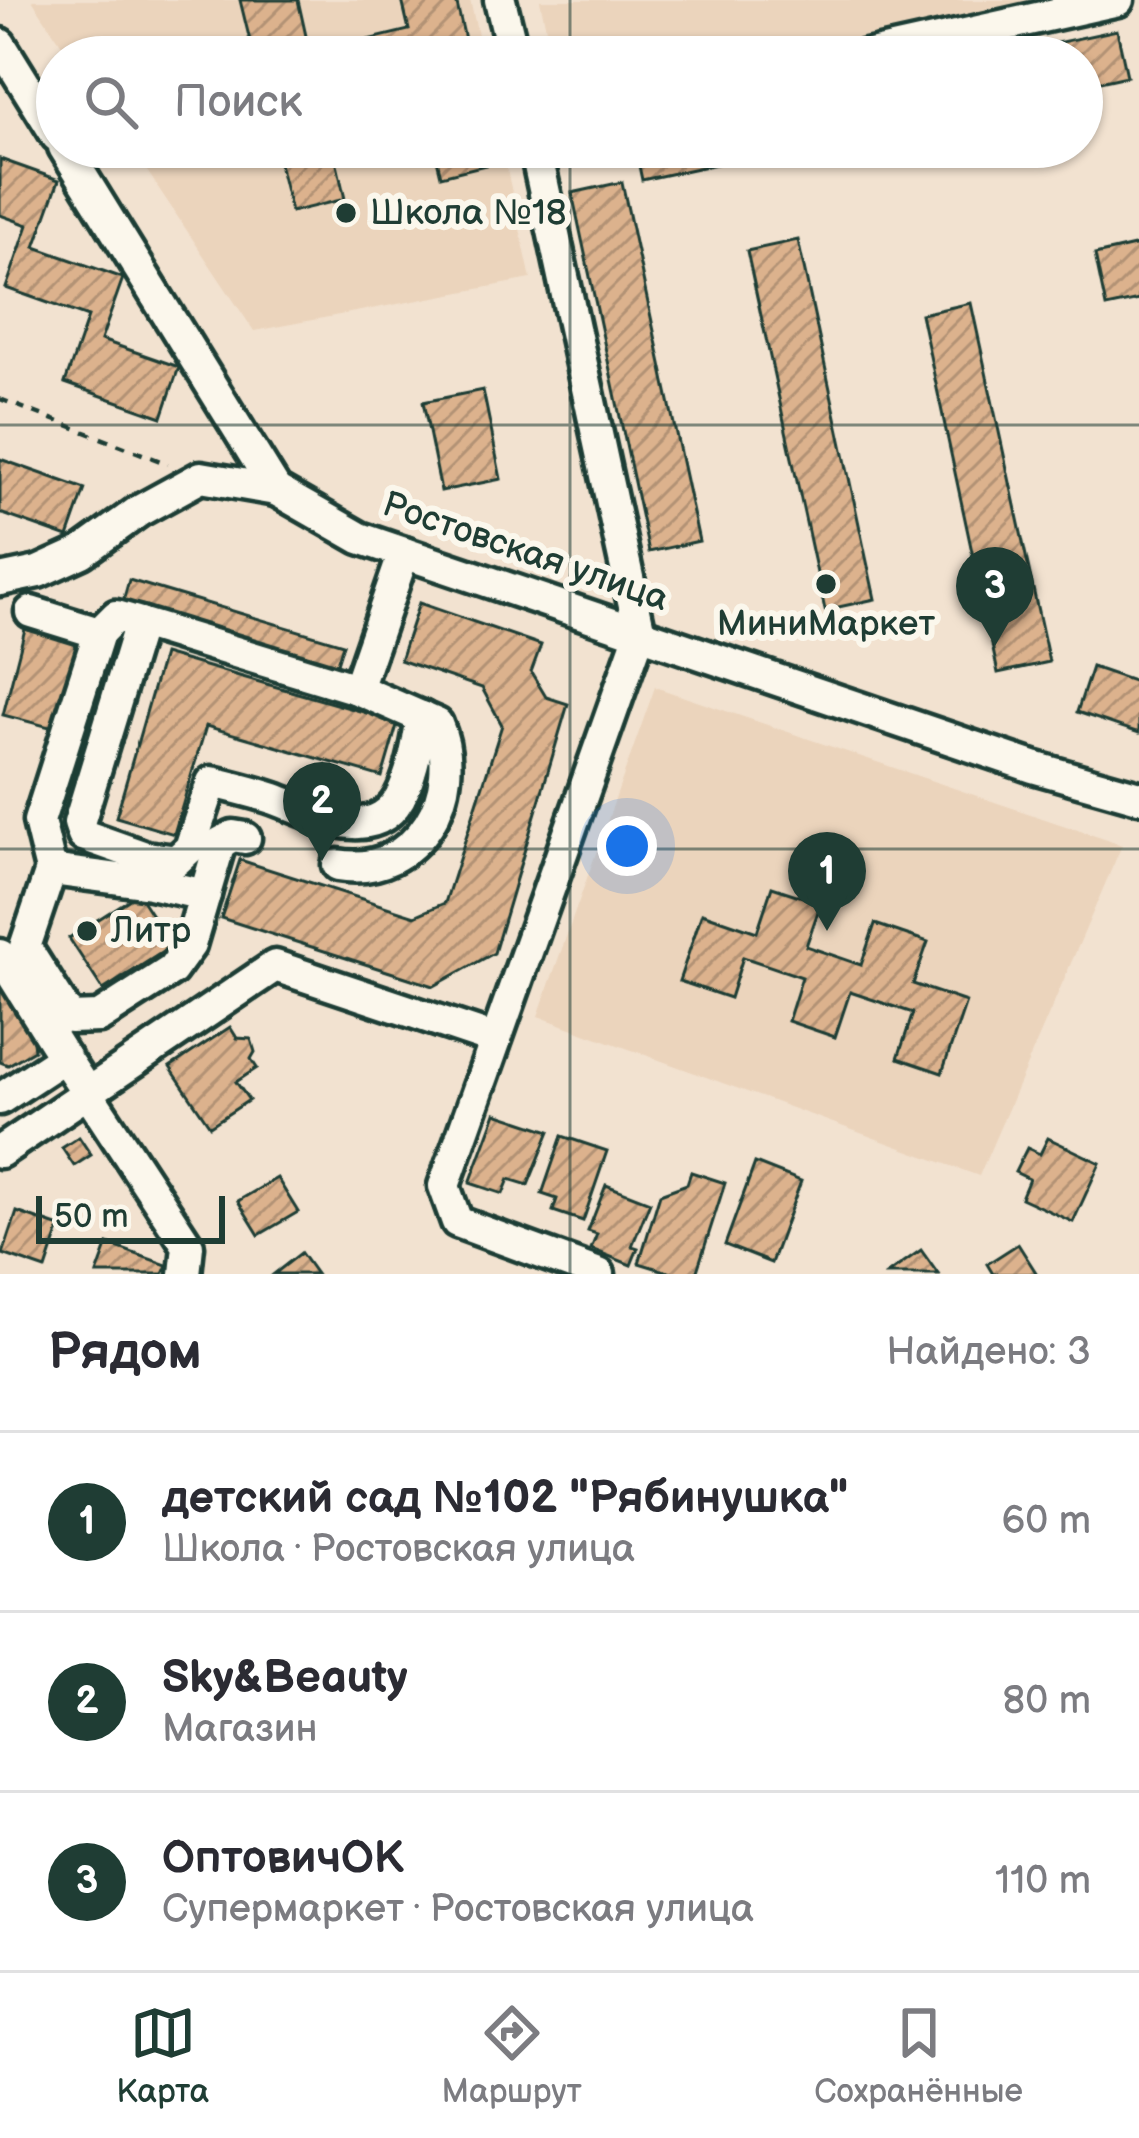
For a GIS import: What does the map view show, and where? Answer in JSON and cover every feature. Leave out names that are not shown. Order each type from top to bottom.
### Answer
[{"type":"street","points":[[500,0],[509,36]]},
{"type":"street","points":[[956,36],[1118,0]]},
{"type":"street","points":[[0,44],[36,102]]},
{"type":"street","name":"Ростовская улица","points":[[77,168],[276,490],[360,538],[1034,767],[1139,797]]},
{"type":"street","points":[[540,168],[640,633],[444,1186],[457,1222],[599,1274]]},
{"type":"street","points":[[0,580],[38,572],[82,552],[139,511],[201,477],[276,490]]},
{"type":"street","points":[[358,689],[404,553]]},
{"type":"street","points":[[31,612],[100,633]]},
{"type":"street","points":[[245,838],[233,836],[220,843],[190,945],[172,970],[99,1017],[70,1018],[26,947],[51,870],[39,820],[100,633],[116,616],[358,689],[436,724],[446,745],[428,827],[403,854],[390,860],[356,868],[338,865]]},
{"type":"street","points":[[140,623],[79,824],[83,835],[145,857],[176,861],[190,848],[212,782],[333,822],[364,824],[384,817],[403,794],[422,717]]},
{"type":"street","points":[[51,870],[205,895]]},
{"type":"street","points":[[0,955],[188,1246],[185,1274]]},
{"type":"street","points":[[0,1152],[275,966],[493,1039]]},
{"type":"street","points":[[0,1099],[64,1057]]},
{"type":"path","points":[[0,399],[201,477]]},
{"type":"shaded area","points":[[32,0],[470,0],[478,36],[56,36]]},
{"type":"shaded area","points":[[540,0],[1048,0],[888,36],[548,36]]},
{"type":"shaded area","name":"Школа №18","points":[[145,168],[507,168],[531,279],[254,331]]},
{"type":"shaded area","points":[[655,687],[1122,845],[979,1176],[538,1016]]},
{"type":"building","points":[[240,0],[298,0],[306,36],[249,36]]},
{"type":"building","points":[[402,0],[456,0],[464,36],[384,36],[409,30]]},
{"type":"building","points":[[1117,30],[1127,76],[1103,81],[1103,36],[1089,36]]},
{"type":"building","points":[[0,159],[59,180],[35,247],[123,278],[101,340],[179,367],[162,417],[65,383],[88,317],[6,288],[28,225],[0,215]]},
{"type":"building","points":[[280,168],[338,168],[345,199],[291,212]]},
{"type":"building","points":[[439,168],[474,168],[441,176]]},
{"type":"building","points":[[639,168],[698,168],[642,180]]},
{"type":"building","points":[[622,182],[699,541],[649,552],[572,193]]},
{"type":"building","points":[[798,240],[875,599],[825,610],[747,251]]},
{"type":"building","points":[[1139,245],[1139,300],[1106,307],[1095,255]]},
{"type":"building","points":[[971,303],[1049,662],[998,673],[921,314]]},
{"type":"building","points":[[483,390],[501,479],[441,491],[423,402]]},
{"type":"building","points":[[0,459],[85,489],[68,537],[0,513]]},
{"type":"building","points":[[129,580],[343,644],[335,670],[122,605]]},
{"type":"building","points":[[419,603],[541,645],[531,672],[546,697],[568,704],[494,953],[434,986],[221,918],[240,860],[415,916],[445,903],[502,725],[482,688],[400,660]]},
{"type":"building","points":[[25,629],[83,644],[61,730],[3,715]]},
{"type":"building","points":[[163,654],[398,722],[382,777],[206,726],[174,834],[116,817]]},
{"type":"building","points":[[1092,667],[1139,683],[1139,733],[1077,712]]},
{"type":"building","points":[[772,887],[821,903],[806,946],[861,965],[875,924],[928,942],[913,984],[966,1002],[942,1073],[898,1058],[913,1013],[850,992],[835,1037],[788,1021],[802,977],[743,957],[730,998],[679,981],[702,913],[757,932]]},
{"type":"building","points":[[138,894],[172,946],[103,990],[69,938]]},
{"type":"building","points":[[0,987],[32,1033],[34,1050],[8,1065],[0,1062]]},
{"type":"building","points":[[230,1027],[237,1038],[251,1039],[255,1052],[251,1059],[257,1068],[236,1082],[249,1100],[210,1126],[170,1067]]},
{"type":"building","points":[[496,1113],[550,1131],[528,1185],[509,1179],[503,1194],[470,1183]]},
{"type":"building","points":[[562,1136],[607,1151],[583,1221],[553,1211],[557,1199],[542,1194]]},
{"type":"building","points":[[79,1137],[91,1155],[74,1166],[62,1148]]},
{"type":"building","points":[[1048,1138],[1100,1163],[1073,1222],[1021,1198],[1029,1179],[1015,1172],[1027,1148],[1040,1154]]},
{"type":"building","points":[[755,1163],[801,1181],[771,1263],[725,1245]]},
{"type":"building","points":[[691,1172],[725,1183],[696,1274],[675,1274],[639,1263],[660,1194],[687,1184]]},
{"type":"building","points":[[277,1178],[298,1212],[259,1235],[238,1201]]},
{"type":"building","points":[[606,1185],[650,1202],[632,1246],[638,1248],[631,1265],[591,1249],[597,1234],[588,1231]]},
{"type":"building","points":[[17,1212],[60,1227],[46,1269],[3,1254]]},
{"type":"building","points":[[108,1244],[167,1265],[163,1274],[97,1274]]},
{"type":"building","points":[[1018,1244],[1037,1274],[993,1274],[987,1264]]},
{"type":"building","points":[[921,1250],[938,1274],[887,1274]]},
{"type":"building","points":[[301,1253],[316,1274],[274,1274]]},
{"type":"place","name":"Школа №18","points":[[346,213]]},
{"type":"place","name":"МиниМаркет","points":[[826,584]]},
{"type":"place","name":"ОптовичОК","points":[[995,646]]},
{"type":"place","name":"Sky&Beauty","points":[[322,861]]},
{"type":"place","name":"Литр","points":[[87,931]]},
{"type":"place","name":"детский сад №102 \"Рябинушка\"","points":[[827,931]]}]
